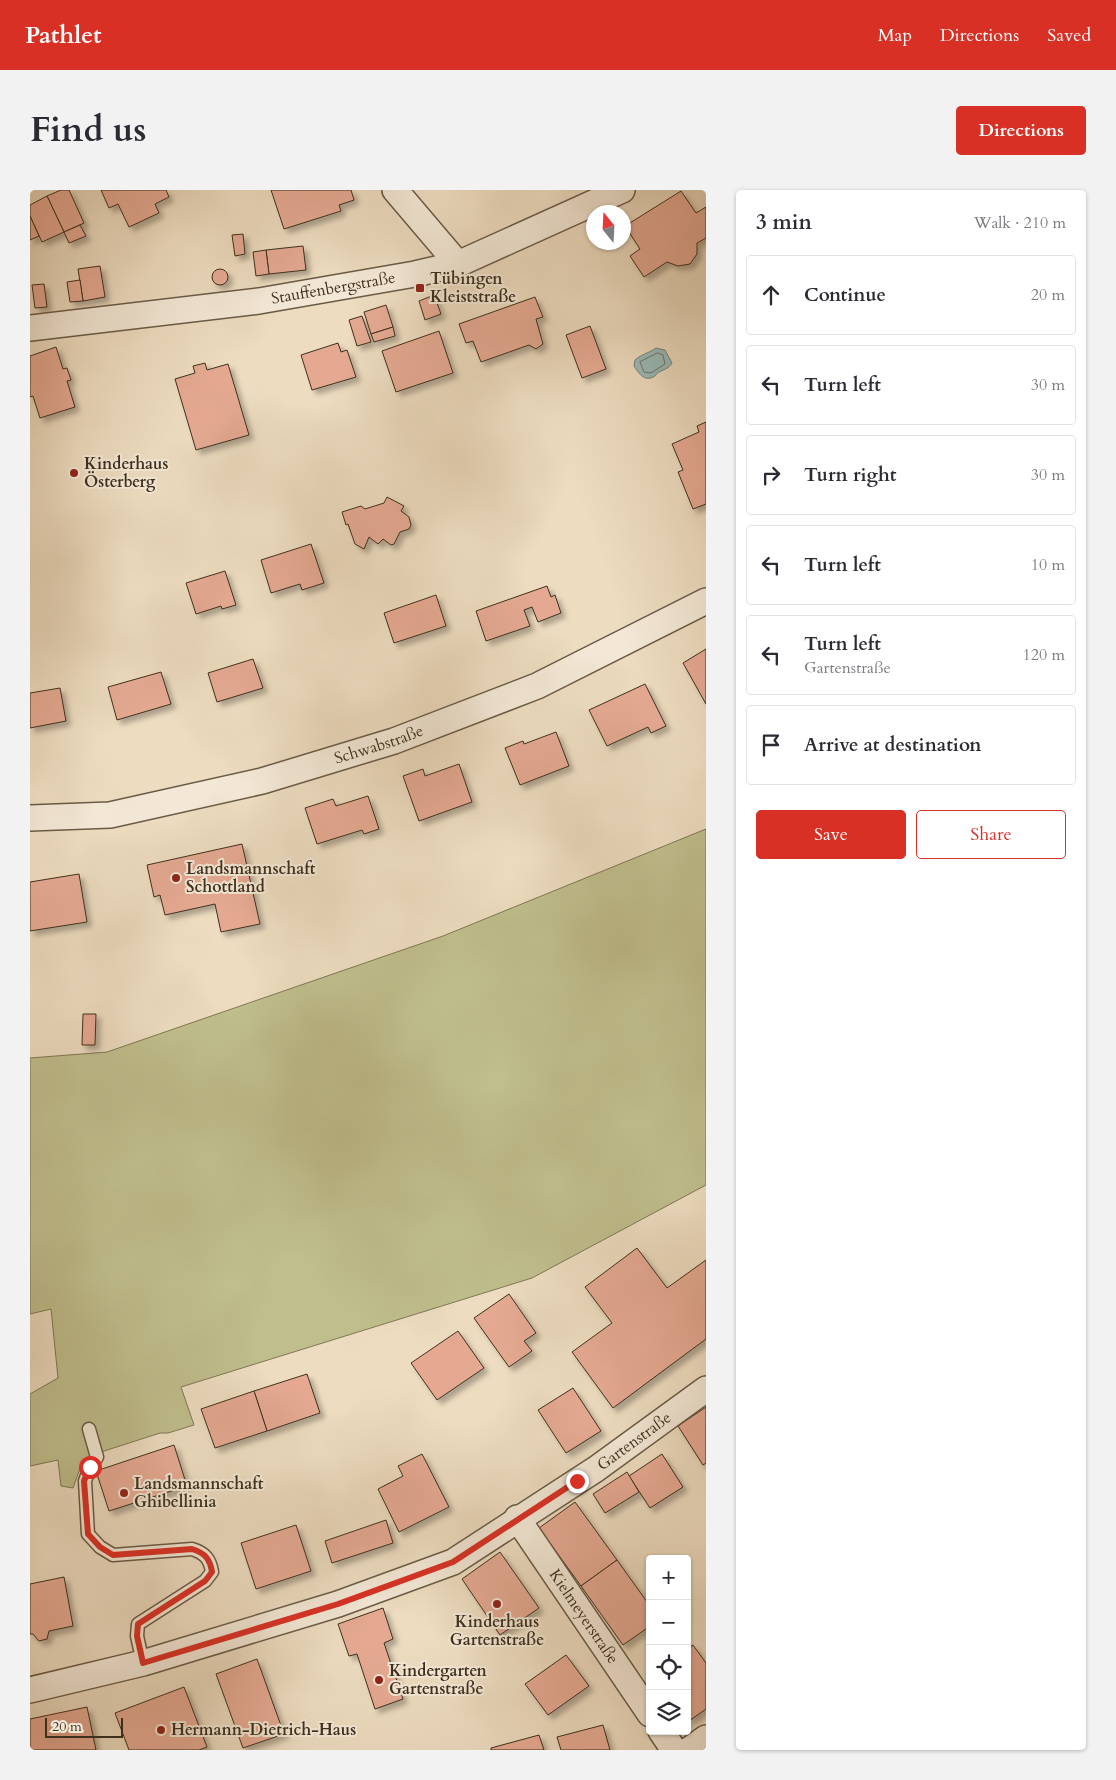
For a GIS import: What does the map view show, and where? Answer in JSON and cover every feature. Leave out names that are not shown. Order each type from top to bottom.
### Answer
[{"type":"street","points":[[396,190],[458,264]]},
{"type":"street","name":"Stauffenbergstraße","points":[[30,328],[259,301],[392,279],[458,264],[622,190]]},
{"type":"street","name":"Schwabstraße","points":[[30,818],[110,815],[262,781],[394,741],[537,686],[706,601]]},
{"type":"street","name":"Gartenstraße","points":[[30,1690],[143,1663],[338,1604],[453,1562],[596,1469],[706,1389]]},
{"type":"street","name":"Kielmeyerstraße","points":[[518,1518],[646,1708]]},
{"type":"street","points":[[664,1735],[674,1750]]},
{"type":"street","points":[[689,1750],[706,1738]]},
{"type":"lane","points":[[89,1429],[97,1457],[84,1481],[88,1534],[100,1547],[113,1555],[192,1549],[202,1552],[210,1562],[212,1572],[205,1581],[138,1624],[137,1636],[143,1663]]},
{"type":"shaded area","points":[[706,829],[706,1185],[532,1278],[181,1387],[194,1425],[168,1433],[160,1433],[98,1453],[82,1463],[73,1488],[61,1486],[58,1460],[30,1466],[30,1394],[58,1378],[51,1309],[30,1314],[30,1058],[107,1052],[443,936]]},
{"type":"water","points":[[656,348],[665,350],[672,363],[654,377],[644,377],[634,366],[635,360]]},
{"type":"building","points":[[61,190],[69,190],[84,223],[64,232],[47,196]]},
{"type":"building","points":[[101,190],[166,190],[169,197],[155,204],[159,213],[129,227],[118,204],[109,208]]},
{"type":"building","points":[[271,190],[351,190],[354,200],[339,205],[341,211],[284,229]]},
{"type":"building","points":[[681,191],[696,213],[706,207],[706,238],[697,243],[697,254],[690,264],[678,266],[667,262],[644,277],[630,256],[640,249],[631,235],[631,222]]},
{"type":"building","points":[[47,196],[64,232],[42,242],[30,216],[30,205]]},
{"type":"building","points":[[30,216],[39,236],[30,240]]},
{"type":"building","points":[[80,225],[86,236],[69,243],[64,232]]},
{"type":"building","points":[[243,234],[245,254],[235,256],[232,235]]},
{"type":"building","points":[[303,246],[306,270],[269,274],[266,250]]},
{"type":"building","points":[[266,250],[269,274],[256,276],[253,252]]},
{"type":"building","points":[[100,266],[105,297],[83,301],[78,269]]},
{"type":"building","points":[[217,269],[223,269],[228,274],[226,283],[217,285],[212,280],[212,274]]},
{"type":"building","points":[[80,280],[83,301],[70,302],[67,282]]},
{"type":"building","points":[[44,284],[47,307],[35,308],[32,285]]},
{"type":"building","points":[[434,295],[441,314],[425,320],[419,301]]},
{"type":"building","points":[[535,297],[543,317],[536,319],[543,344],[536,349],[529,345],[481,362],[473,341],[466,343],[459,324]]},
{"type":"building","points":[[386,305],[393,327],[371,334],[364,312]]},
{"type":"building","points":[[362,316],[371,342],[357,346],[349,320]]},
{"type":"building","points":[[590,326],[606,369],[582,378],[566,335]]},
{"type":"building","points":[[393,327],[395,336],[374,342],[371,334]]},
{"type":"building","points":[[439,331],[453,373],[396,392],[382,351]]},
{"type":"building","points":[[338,343],[341,352],[347,350],[356,377],[312,390],[301,355]]},
{"type":"building","points":[[56,347],[63,369],[67,368],[71,380],[67,381],[75,407],[40,418],[33,396],[30,397],[30,356]]},
{"type":"building","points":[[205,363],[207,370],[228,364],[249,435],[196,450],[175,379],[195,373],[193,366]]},
{"type":"building","points":[[706,422],[706,504],[693,509],[678,472],[683,470],[672,444],[699,432],[697,426]]},
{"type":"building","points":[[387,497],[404,506],[401,511],[409,517],[411,525],[409,529],[400,532],[394,544],[391,545],[383,539],[378,544],[369,537],[364,549],[355,544],[342,512],[361,506],[365,509],[384,503]]},
{"type":"building","points":[[311,544],[324,583],[302,590],[300,584],[271,593],[261,560]]},
{"type":"building","points":[[225,571],[236,605],[222,609],[221,606],[196,614],[186,583]]},
{"type":"building","points":[[547,586],[551,597],[555,595],[561,613],[538,622],[532,607],[524,610],[530,626],[486,641],[476,611]]},
{"type":"building","points":[[436,595],[446,626],[394,643],[384,613]]},
{"type":"building","points":[[706,649],[706,704],[683,663]]},
{"type":"building","points":[[253,659],[263,688],[217,702],[208,673]]},
{"type":"building","points":[[161,672],[171,704],[117,720],[108,687]]},
{"type":"building","points":[[645,684],[666,726],[651,733],[648,727],[607,746],[589,710]]},
{"type":"building","points":[[60,688],[66,721],[30,728],[30,693]]},
{"type":"building","points":[[556,732],[569,766],[520,785],[505,748],[523,741],[524,744]]},
{"type":"building","points":[[459,764],[472,802],[419,821],[403,776],[423,769],[425,776]]},
{"type":"building","points":[[368,796],[379,829],[364,834],[362,830],[317,844],[305,808],[333,799],[336,806]]},
{"type":"building","points":[[242,844],[260,924],[221,932],[215,904],[165,915],[160,895],[154,897],[147,865]]},
{"type":"building","points":[[79,874],[87,922],[30,931],[30,882]]},
{"type":"building","points":[[83,1014],[96,1014],[95,1045],[82,1045]]},
{"type":"building","points":[[637,1248],[667,1288],[706,1260],[706,1339],[613,1408],[572,1352],[612,1323],[585,1287]]},
{"type":"building","points":[[509,1294],[536,1333],[524,1341],[532,1351],[509,1367],[474,1318]]},
{"type":"building","points":[[458,1331],[484,1368],[437,1400],[411,1363]]},
{"type":"building","points":[[307,1374],[320,1413],[267,1431],[254,1391]]},
{"type":"building","points":[[573,1388],[601,1431],[566,1453],[538,1410]]},
{"type":"building","points":[[254,1391],[267,1431],[215,1448],[201,1409]]},
{"type":"building","points":[[706,1407],[706,1463],[703,1465],[678,1426]]},
{"type":"building","points":[[174,1445],[187,1486],[109,1511],[96,1471]]},
{"type":"building","points":[[422,1454],[449,1507],[399,1532],[378,1489],[403,1476],[398,1466]]},
{"type":"building","points":[[662,1454],[683,1487],[650,1508],[629,1476]]},
{"type":"building","points":[[627,1472],[639,1492],[605,1513],[593,1494]]},
{"type":"building","points":[[575,1502],[617,1560],[581,1586],[539,1528]]},
{"type":"building","points":[[386,1520],[393,1543],[332,1563],[325,1541]]},
{"type":"building","points":[[296,1525],[311,1571],[256,1589],[241,1543]]},
{"type":"building","points":[[500,1552],[539,1608],[500,1635],[462,1579]]},
{"type":"building","points":[[617,1560],[646,1600],[646,1629],[623,1645],[581,1586]]},
{"type":"building","points":[[64,1577],[73,1626],[49,1631],[47,1639],[39,1641],[33,1634],[30,1634],[30,1584]]},
{"type":"building","points":[[383,1608],[393,1639],[384,1643],[403,1699],[375,1709],[357,1654],[349,1656],[338,1624]]},
{"type":"building","points":[[693,1645],[706,1663],[706,1709],[691,1720],[691,1690],[691,1646]]},
{"type":"building","points":[[566,1655],[589,1686],[548,1715],[525,1684]]},
{"type":"building","points":[[257,1659],[284,1734],[243,1748],[216,1674]]},
{"type":"building","name":"Hermann-Dietrich-Haus","points":[[184,1687],[207,1747],[199,1750],[129,1750],[115,1713]]},
{"type":"building","points":[[87,1707],[96,1750],[30,1750],[30,1719]]},
{"type":"building","points":[[603,1725],[610,1750],[561,1750],[557,1737]]},
{"type":"building","points":[[539,1735],[544,1750],[491,1750],[491,1748]]},
{"type":"place","name":"Tübingen Kleiststraße","points":[[420,288]]},
{"type":"place","name":"Kinderhaus Österberg","points":[[74,473]]},
{"type":"place","name":"Landsmannschaft Schottland","points":[[176,878]]},
{"type":"place","name":"Landsmannschaft Ghibellinia","points":[[124,1493]]},
{"type":"place","name":"Kinderhaus Gartenstraße","points":[[497,1604]]},
{"type":"place","name":"Kindergarten Gartenstraße","points":[[379,1680]]},
{"type":"place","name":"Hermann-Dietrich-Haus","points":[[161,1730]]},
{"type":"route","points":[[90,1467],[84,1481],[88,1534],[100,1547],[113,1555],[192,1549],[202,1552],[210,1562],[212,1572],[205,1581],[138,1624],[137,1636],[143,1663],[338,1604],[453,1562],[577,1481]]}]
